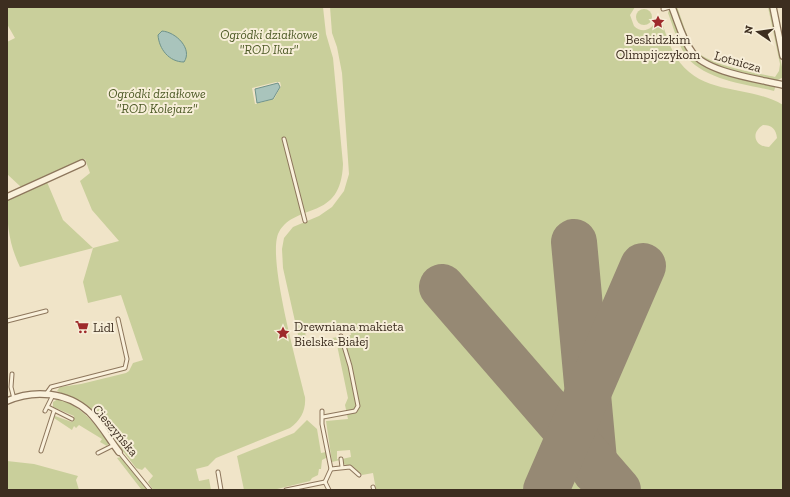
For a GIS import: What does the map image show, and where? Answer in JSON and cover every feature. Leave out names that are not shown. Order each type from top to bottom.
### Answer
[{"type":"street","name":"Lotnicza","points":[[671,7],[689,48],[699,60],[718,69],[783,85]]},
{"type":"street","points":[[773,7],[783,56]]},
{"type":"street","points":[[7,197],[82,163]]},
{"type":"street","name":"Cieszyńska","points":[[9,400],[29,395],[46,394],[68,399],[88,412],[119,452]]},
{"type":"lane","points":[[663,9],[671,7]]},
{"type":"lane","points":[[284,139],[305,221]]},
{"type":"lane","points":[[7,321],[46,311]]},
{"type":"lane","points":[[46,394],[51,387],[125,368],[127,359],[118,319]]},
{"type":"lane","points":[[323,417],[355,411],[358,406],[350,366],[341,336]]},
{"type":"lane","points":[[9,400],[12,374]]},
{"type":"lane","points":[[7,384],[11,387]]},
{"type":"lane","points":[[45,411],[52,395]]},
{"type":"lane","points":[[48,407],[72,419]]},
{"type":"lane","points":[[41,451],[54,411]]},
{"type":"lane","points":[[322,411],[322,424],[331,469],[325,482]]},
{"type":"lane","points":[[98,453],[114,445]]},
{"type":"lane","name":"Cieszyńska","points":[[119,452],[150,490]]},
{"type":"lane","points":[[341,459],[342,467]]},
{"type":"lane","points":[[331,469],[350,467],[359,475]]},
{"type":"lane","points":[[218,472],[221,490]]},
{"type":"lane","points":[[286,490],[325,482]]},
{"type":"lane","points":[[325,482],[329,490]]},
{"type":"green space","points":[[7,7],[323,7],[326,34],[333,58],[343,164],[340,182],[335,195],[326,203],[296,217],[287,223],[279,232],[276,244],[277,263],[284,312],[305,397],[305,406],[300,418],[290,428],[216,458],[208,466],[196,469],[199,481],[209,479],[211,490],[153,490],[148,482],[153,476],[145,467],[142,470],[136,468],[93,412],[80,402],[57,391],[60,387],[81,384],[126,373],[129,371],[133,363],[143,360],[121,295],[88,303],[83,282],[93,248],[119,241],[92,210],[80,181],[90,173],[85,159],[7,195],[7,193],[21,187],[7,174],[7,42],[15,38],[7,24]],"holes":[[[280,82],[281,86],[274,99],[255,104],[252,88]]]},
{"type":"green space","points":[[330,7],[635,7],[630,15],[634,26],[641,30],[648,29],[653,25],[659,16],[676,57],[686,70],[698,78],[726,88],[755,94],[783,105],[783,490],[376,490],[373,473],[362,475],[353,467],[343,464],[342,459],[351,457],[350,450],[337,451],[337,459],[340,460],[332,462],[326,421],[348,419],[345,405],[348,398],[337,345],[325,343],[325,346],[319,344],[319,346],[301,348],[283,268],[282,249],[284,238],[293,227],[319,216],[332,207],[344,191],[349,174],[342,73],[337,47],[332,33]],"holes":[[[763,125],[769,126],[775,130],[777,138],[769,147],[760,145],[756,139],[756,132]],[[335,322],[335,328],[350,327],[351,335],[306,342],[305,328],[322,327],[322,330],[325,330],[325,323]]]},
{"type":"green space","points":[[675,7],[677,7],[693,48],[700,54],[720,64],[775,77],[779,71],[780,64],[768,7],[770,7],[783,72],[782,78],[777,80],[732,71],[700,57],[693,50],[687,40]]},
{"type":"green space","points":[[644,9],[650,11],[652,17],[650,23],[644,25],[638,23],[636,17],[638,11]]},
{"type":"green space","points":[[669,10],[676,22],[685,47],[691,56],[701,64],[712,70],[738,78],[776,85],[774,91],[725,80],[701,69],[684,53],[679,44],[668,13]]},
{"type":"green space","points":[[47,182],[63,220],[93,248],[20,267],[13,250],[9,234],[7,199]]},
{"type":"green space","points":[[58,399],[74,406],[87,416],[109,443],[107,446],[100,442],[102,439],[79,425],[76,428],[74,426],[72,430],[54,418],[55,416],[72,422],[74,416],[53,407],[53,402]]},
{"type":"green space","points":[[307,420],[317,429],[321,453],[326,452],[326,458],[322,460],[321,469],[319,469],[318,475],[310,481],[273,490],[244,490],[237,456],[294,433]]},
{"type":"green space","points":[[121,457],[147,490],[140,490],[141,489],[117,458]]},
{"type":"green space","points":[[7,461],[34,464],[78,476],[76,480],[79,490],[7,490]]},
{"type":"water","points":[[162,31],[173,34],[182,42],[186,52],[184,62],[174,60],[163,50],[160,45],[158,35]]},
{"type":"water","points":[[278,83],[280,87],[273,99],[257,103],[255,89]]},
{"type":"runway","points":[[574,242],[595,471]]},
{"type":"runway","points":[[546,490],[643,266]]},
{"type":"runway","points":[[442,287],[618,490]]},
{"type":"place","name":"Beskidzkim Olimpijczykom","points":[[658,22]]},
{"type":"place","name":"Lidl","points":[[82,327]]},
{"type":"place","name":"Drewniana makieta Bielska-Białej","points":[[283,333]]},
{"type":"park label","name":"Ogródki działkowe \"ROD Ikar\"","points":[[269,42]]},
{"type":"park label","name":"Ogródki działkowe \"ROD Kolejarz\"","points":[[157,100]]}]
